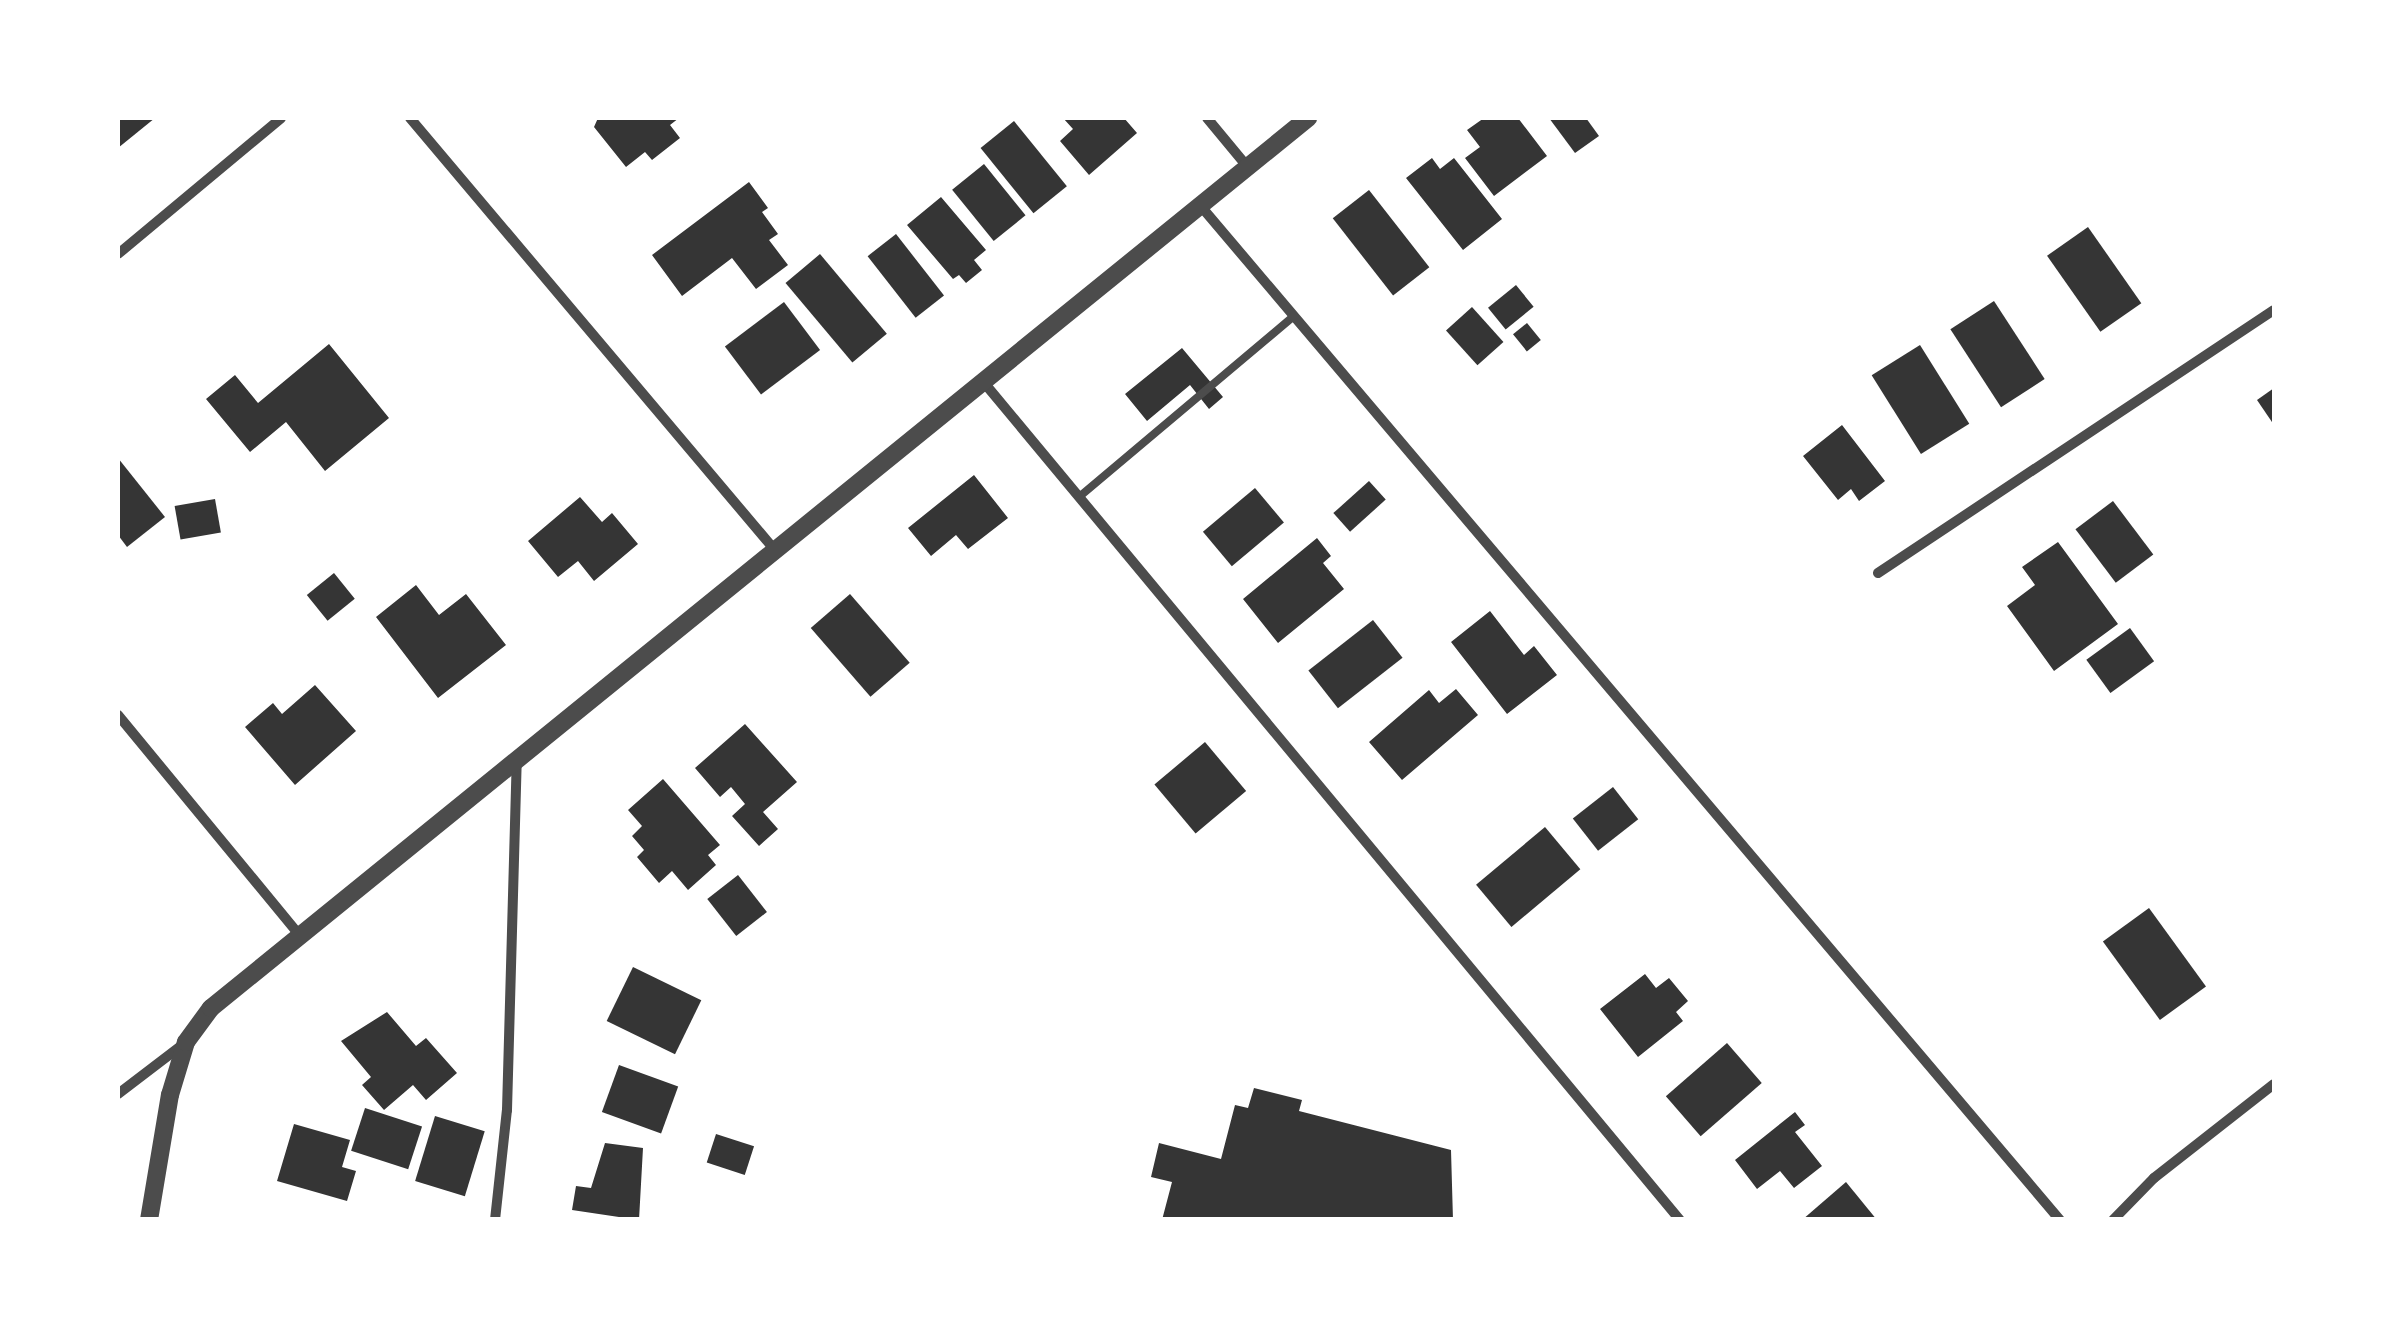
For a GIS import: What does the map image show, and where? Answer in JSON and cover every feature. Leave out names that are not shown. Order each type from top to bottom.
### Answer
[{"type":"street","points":[[118,254],[281,118]]},
{"type":"street","points":[[410,118],[774,549]]},
{"type":"street","points":[[1207,118],[1246,165]]},
{"type":"street","points":[[118,1094],[186,1042],[212,1008],[298,932],[980,378],[1308,118]]},
{"type":"street","points":[[1198,203],[2060,1220]]},
{"type":"street","points":[[1878,573],[2274,310]]},
{"type":"street","points":[[980,378],[1680,1220]]},
{"type":"street","points":[[118,715],[298,932]]},
{"type":"street","points":[[496,1220],[507,1110],[518,756]]},
{"type":"street","points":[[148,1220],[186,1042]]},
{"type":"street","points":[[2113,1220],[2154,1178],[2274,1084]]},
{"type":"lane","points":[[1080,497],[1293,317]]},
{"type":"building","points":[[118,118],[155,118],[118,148]]},
{"type":"building","points":[[598,118],[679,118],[670,125],[680,138],[652,160],[645,152],[626,167],[594,127]]},
{"type":"building","points":[[1063,118],[1124,118],[1137,133],[1089,175],[1060,141],[1073,129]]},
{"type":"building","points":[[1484,118],[1518,118],[1547,156],[1494,196],[1465,158],[1480,147],[1467,130]]},
{"type":"building","points":[[1549,118],[1586,118],[1599,136],[1575,153]]},
{"type":"building","points":[[1014,121],[1067,186],[1033,213],[981,148]]},
{"type":"building","points":[[1432,158],[1440,169],[1454,158],[1502,219],[1463,250],[1406,178]]},
{"type":"building","points":[[984,164],[1026,215],[994,241],[952,190]]},
{"type":"building","points":[[749,182],[768,208],[762,212],[778,234],[769,240],[788,265],[756,289],[732,258],[682,296],[652,255]]},
{"type":"building","points":[[1369,190],[1429,267],[1393,296],[1333,218]]},
{"type":"building","points":[[941,197],[986,250],[974,260],[982,270],[966,283],[959,275],[953,279],[907,225]]},
{"type":"building","points":[[2088,227],[2141,303],[2100,332],[2047,256]]},
{"type":"building","points":[[896,234],[944,295],[916,318],[868,256]]},
{"type":"building","points":[[820,254],[887,334],[852,363],[786,283]]},
{"type":"building","points":[[1516,285],[1534,307],[1506,329],[1488,308]]},
{"type":"building","points":[[1994,301],[2045,379],[2001,407],[1950,329]]},
{"type":"building","points":[[784,302],[820,350],[761,394],[725,347]]},
{"type":"building","points":[[1472,307],[1503,342],[1477,365],[1446,330]]},
{"type":"building","points":[[1527,323],[1541,340],[1527,351],[1513,334]]},
{"type":"building","points":[[329,344],[389,418],[325,471],[286,422],[250,452],[206,399],[235,375],[258,403]]},
{"type":"building","points":[[1920,345],[1969,424],[1921,454],[1872,375]]},
{"type":"building","points":[[1182,348],[1223,397],[1209,409],[1190,385],[1147,421],[1125,394]]},
{"type":"building","points":[[2274,388],[2274,425],[2257,400]]},
{"type":"building","points":[[1842,425],[1885,481],[1859,501],[1851,489],[1838,500],[1803,456]]},
{"type":"building","points":[[118,458],[165,517],[127,547],[118,535]]},
{"type":"building","points":[[974,475],[1008,518],[968,549],[956,535],[931,556],[908,528]]},
{"type":"building","points":[[1369,481],[1386,500],[1350,532],[1333,513]]},
{"type":"building","points":[[1255,488],[1284,522],[1232,566],[1203,532]]},
{"type":"building","points":[[580,497],[602,522],[612,513],[638,544],[594,581],[578,561],[558,577],[528,541]]},
{"type":"building","points":[[215,499],[221,532],[181,540],[175,506]]},
{"type":"building","points":[[2113,501],[2153,555],[2116,583],[2075,529]]},
{"type":"building","points":[[1317,538],[1331,556],[1323,563],[1344,589],[1278,643],[1243,599]]},
{"type":"building","points":[[2058,542],[2118,624],[2054,671],[2007,606],[2035,585],[2022,567]]},
{"type":"building","points":[[334,573],[355,599],[328,621],[307,595]]},
{"type":"building","points":[[416,585],[439,615],[466,594],[506,645],[438,698],[376,617]]},
{"type":"building","points":[[850,594],[910,663],[870,697],[811,628]]},
{"type":"building","points":[[1490,611],[1524,655],[1534,646],[1557,675],[1507,714],[1451,642]]},
{"type":"building","points":[[1373,620],[1403,658],[1338,708],[1308,670]]},
{"type":"building","points":[[2130,628],[2154,661],[2110,693],[2086,660]]},
{"type":"building","points":[[315,685],[356,731],[295,785],[245,727],[273,703],[282,714]]},
{"type":"building","points":[[1456,689],[1478,715],[1402,780],[1369,742],[1429,690],[1439,703]]},
{"type":"building","points":[[745,724],[797,782],[763,812],[778,829],[759,846],[732,816],[745,804],[731,787],[720,797],[695,768]]},
{"type":"building","points":[[1205,742],[1246,791],[1196,833],[1154,784]]},
{"type":"building","points":[[663,779],[720,845],[708,855],[716,865],[688,890],[672,871],[659,883],[637,857],[644,850],[632,836],[642,826],[628,810]]},
{"type":"building","points":[[1613,787],[1638,819],[1598,851],[1573,818]]},
{"type":"building","points":[[1545,827],[1580,869],[1511,927],[1476,885]]},
{"type":"building","points":[[738,875],[767,912],[736,936],[707,899]]},
{"type":"building","points":[[2149,908],[2206,986],[2160,1020],[2103,942]]},
{"type":"building","points":[[633,967],[701,1000],[675,1054],[607,1021]]},
{"type":"building","points":[[1645,974],[1656,988],[1669,978],[1688,1001],[1676,1012],[1683,1021],[1638,1057],[1600,1009]]},
{"type":"building","points":[[387,1012],[416,1046],[426,1038],[457,1073],[426,1100],[413,1085],[384,1110],[362,1085],[371,1077],[341,1041]]},
{"type":"building","points":[[1727,1043],[1762,1083],[1701,1136],[1666,1096]]},
{"type":"building","points":[[619,1065],[678,1087],[661,1134],[602,1112]]},
{"type":"building","points":[[1254,1088],[1302,1100],[1299,1111],[1451,1150],[1453,1220],[1162,1220],[1172,1182],[1151,1177],[1159,1143],[1221,1159],[1235,1105],[1248,1108]]},
{"type":"building","points":[[365,1108],[422,1127],[408,1169],[351,1151]]},
{"type":"building","points":[[1795,1112],[1805,1125],[1795,1132],[1822,1166],[1794,1188],[1780,1171],[1757,1189],[1735,1160]]},
{"type":"building","points":[[435,1116],[485,1131],[465,1196],[415,1181]]},
{"type":"building","points":[[294,1124],[350,1140],[342,1167],[356,1171],[347,1201],[277,1181]]},
{"type":"building","points":[[716,1134],[754,1146],[745,1175],[707,1163]]},
{"type":"building","points":[[605,1143],[643,1148],[639,1220],[572,1210],[576,1186],[591,1188]]},
{"type":"building","points":[[1846,1182],[1877,1220],[1802,1220]]}]
